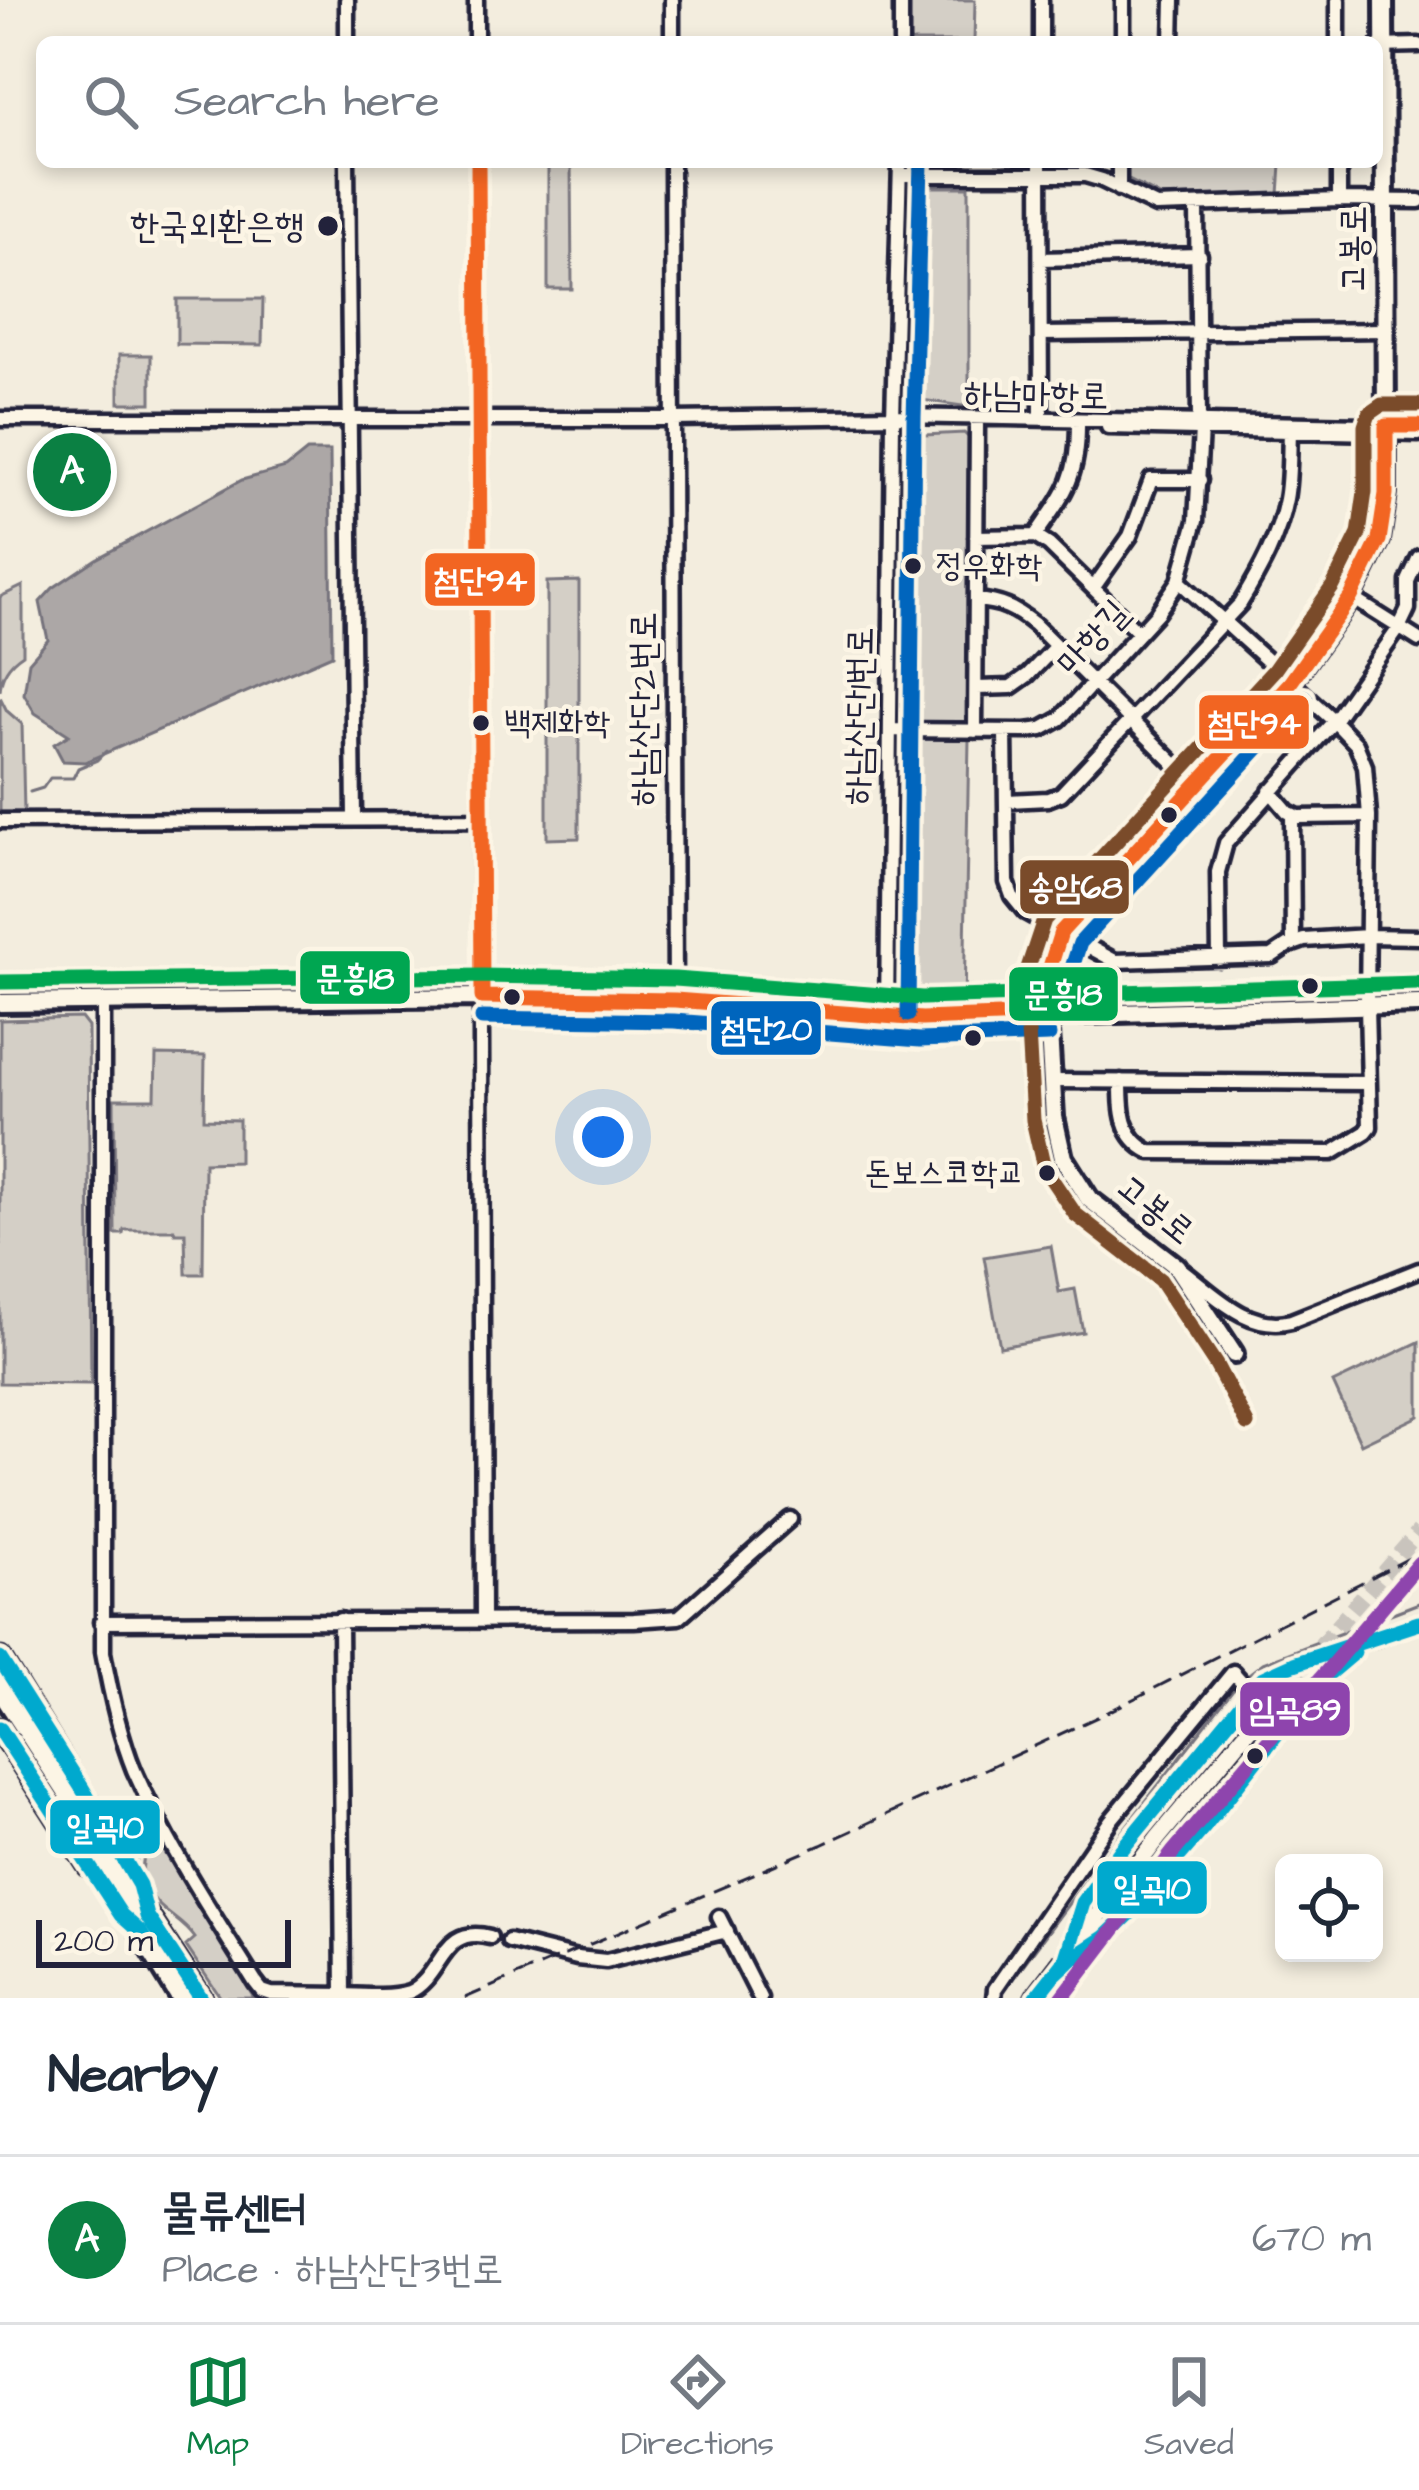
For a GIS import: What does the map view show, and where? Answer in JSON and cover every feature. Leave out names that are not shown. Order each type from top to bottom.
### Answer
[{"type":"highway","points":[[0,1659],[139,1885],[146,1924]]},
{"type":"highway","points":[[0,1688],[146,1924],[181,1998]]},
{"type":"highway","points":[[0,1709],[202,1998]]},
{"type":"highway","points":[[0,1729],[121,1915],[146,1924]]},
{"type":"main road","name":"고봉로","points":[[1382,36],[1384,0]]},
{"type":"main road","name":"고봉로","points":[[1234,1354],[1176,1266],[1107,1215],[1079,1186],[1062,1153],[1054,1118],[1046,980],[1061,932],[1290,683],[1352,597],[1379,540],[1385,494],[1387,330],[1383,97]]},
{"type":"main road","points":[[0,1003],[675,1000],[922,1018],[1419,1004]]},
{"type":"main road","points":[[1036,1998],[1258,1718]]},
{"type":"street","points":[[347,0],[347,36]]},
{"type":"street","points":[[476,0],[476,36]]},
{"type":"street","points":[[672,0],[672,36]]},
{"type":"street","points":[[901,0],[901,36]]},
{"type":"street","points":[[1041,0],[1041,36]]},
{"type":"street","points":[[1123,0],[1123,36]]},
{"type":"street","points":[[1172,0],[1172,36]]},
{"type":"street","points":[[1338,0],[1338,36]]},
{"type":"street","points":[[1383,46],[1419,45]]},
{"type":"street","points":[[347,168],[354,818]]},
{"type":"street","points":[[478,168],[483,1621]]},
{"type":"street","name":"하남산단2번로","points":[[672,168],[675,1000]]},
{"type":"street","points":[[900,169],[1040,168],[1102,180],[1156,206],[1419,201]]},
{"type":"street","points":[[1040,168],[1041,418]]},
{"type":"street","points":[[1118,189],[1119,168]]},
{"type":"street","points":[[1339,168],[1339,200]]},
{"type":"street","name":"하남산단1번로","points":[[887,1015],[900,169]]},
{"type":"street","name":"마항길","points":[[890,730],[1005,731],[1042,728],[1060,719],[1157,613],[1179,581],[1196,520],[1200,479],[1197,206]]},
{"type":"street","points":[[1041,259],[1199,255]]},
{"type":"street","points":[[1041,334],[1387,330]]},
{"type":"street","points":[[0,419],[893,418]]},
{"type":"street","name":"하남마항로","points":[[893,418],[1041,418],[1386,430]]},
{"type":"street","name":"하남마항로","points":[[893,418],[899,423],[977,425],[1419,430]]},
{"type":"street","points":[[975,730],[977,425]]},
{"type":"street","points":[[1035,536],[1068,488],[1078,453],[1078,426]]},
{"type":"street","points":[[1008,801],[1048,800],[1061,794],[1240,604],[1277,532],[1286,497],[1290,432]]},
{"type":"street","points":[[1094,587],[1130,536],[1150,479],[1200,479]]},
{"type":"street","points":[[976,537],[1035,536],[1139,633]]},
{"type":"street","points":[[1219,959],[1217,872],[1226,843],[1334,721],[1399,628],[1408,609],[1408,581],[1419,557]]},
{"type":"street","points":[[1120,1081],[1121,1118],[1131,1138],[1150,1152],[1333,1153],[1370,1127],[1365,766],[1356,744],[1334,721],[1179,581]]},
{"type":"street","points":[[1352,597],[1419,640]]},
{"type":"street","points":[[976,600],[1015,608],[1196,785]]},
{"type":"street","points":[[976,688],[1011,687],[1055,647]]},
{"type":"street","points":[[1005,731],[1007,882],[1012,896],[1024,912],[1115,962],[1272,956],[1304,940],[1419,937]]},
{"type":"street","points":[[1270,791],[1298,817],[1369,816]]},
{"type":"street","points":[[1292,814],[1293,944]]},
{"type":"street","points":[[0,820],[480,819]]},
{"type":"street","points":[[103,1001],[101,1622],[110,1688],[133,1767],[180,1860],[262,1991],[391,1998],[407,1994],[427,1978],[455,1940],[490,1936]]},
{"type":"street","points":[[1052,1081],[1369,1083]]},
{"type":"street","points":[[1176,1266],[1244,1316],[1273,1324],[1419,1270]]},
{"type":"street","points":[[101,1622],[679,1617],[790,1519]]},
{"type":"street","points":[[340,1620],[343,1995]]},
{"type":"street","points":[[1375,1639],[1419,1623]]},
{"type":"street","points":[[994,1998],[995,1989],[1111,1820],[1233,1672],[1244,1684]]},
{"type":"street","points":[[719,1917],[760,1998]]},
{"type":"street","points":[[509,1941],[587,1960],[606,1960],[727,1931]]},
{"type":"shaded area","points":[[909,0],[975,0],[974,36],[909,36]]},
{"type":"shaded area","points":[[548,168],[571,168],[572,289],[548,289]]},
{"type":"shaded area","points":[[1123,168],[1281,168],[1279,194],[1162,197],[1123,177]]},
{"type":"shaded area","points":[[969,187],[969,407],[915,399],[912,390],[906,243],[912,232],[912,188]]},
{"type":"shaded area","points":[[177,299],[263,299],[262,345],[177,344]]},
{"type":"shaded area","points":[[119,355],[151,355],[151,403],[119,403]]},
{"type":"shaded area","points":[[964,433],[970,439],[968,721],[962,725],[911,723],[907,718],[904,607],[909,588],[905,495],[909,439]]},
{"type":"shaded area","points":[[307,451],[330,451],[332,655],[85,762],[63,761],[54,744],[69,735],[35,713],[24,694],[29,662],[48,640],[40,602],[96,559],[242,480],[286,468]]},
{"type":"shaded area","points":[[579,581],[579,838],[547,839],[547,582]]},
{"type":"shaded area","points":[[23,586],[23,654],[7,670],[0,691],[0,597]]},
{"type":"shaded area","points":[[0,697],[22,724],[24,812],[0,812]]},
{"type":"shaded area","points":[[908,739],[969,739],[964,1004],[914,1006],[904,999],[902,753]]},
{"type":"shaded area","points":[[471,975],[463,985],[0,988],[0,976]]},
{"type":"shaded area","points":[[81,1018],[88,1027],[91,1384],[0,1383],[0,1020]]},
{"type":"shaded area","points":[[156,1055],[205,1056],[204,1119],[239,1120],[239,1162],[204,1163],[203,1274],[186,1274],[185,1233],[124,1230],[115,1234],[114,1099],[155,1099]]},
{"type":"shaded area","points":[[1051,1246],[1059,1292],[1075,1289],[1083,1332],[1000,1347],[984,1257]]},
{"type":"shaded area","points":[[1419,1342],[1419,1416],[1361,1444],[1333,1383]]},
{"type":"shaded area","points":[[156,1838],[254,1998],[221,1998],[186,1946],[195,1938],[151,1895],[143,1861]]},
{"type":"waterway","points":[[30,792],[43,788],[50,778],[73,778],[78,768],[106,751]]},
{"type":"waterway","name":"고봉로","points":[[1245,1677],[1263,1663],[1419,1603]]},
{"type":"waterway","points":[[1001,1995],[1238,1683]]},
{"type":"tunnel","points":[[1258,1718],[1419,1531]]},
{"type":"railway","points":[[465,1998],[821,1845],[1108,1712],[1419,1553]]},
{"type":"transit line","name":"첨단94","points":[[478,168],[482,997]]},
{"type":"transit line","name":"첨단20","points":[[908,1015],[921,168]]},
{"type":"transit line","name":"송암68","points":[[1247,1424],[1216,1365],[1160,1280],[1075,1214],[1044,1168],[1033,1120],[1025,977],[1044,920],[1274,670],[1333,586],[1359,534],[1369,414],[1382,405],[1419,405]]},
{"type":"transit line","name":"첨단94","points":[[1048,1014],[1046,980],[1061,932],[1290,683],[1351,597],[1379,540],[1386,494],[1386,426],[1419,426]]},
{"type":"transit line","name":"첨단20","points":[[1069,1013],[1067,983],[1080,943],[1305,697]]},
{"type":"transit line","name":"문흥18","points":[[0,982],[482,976],[675,979],[922,998],[1418,983]]},
{"type":"transit line","name":"첨단94","points":[[482,997],[675,1000],[922,1019],[1048,1014]]},
{"type":"transit line","name":"첨단20","points":[[482,1018],[674,1021],[920,1040],[1049,1035]]},
{"type":"transit line","name":"임곡89","points":[[1062,1998],[1174,1851],[1419,1563]]},
{"type":"transit line","name":"일곡10","points":[[1036,1998],[1065,1961],[1083,1903],[1263,1678],[1419,1623]]},
{"type":"transit line","name":"일곡10","points":[[1055,1974],[1129,1914],[1315,1685],[1354,1652]]},
{"type":"transit line","name":"일곡10","points":[[0,1659],[82,1788],[139,1885],[147,1916],[201,1998]]},
{"type":"transit line","name":"일곡10","points":[[0,1729],[121,1915],[149,1947]]},
{"type":"place","name":"한국외환은행","points":[[328,226]]},
{"type":"place","name":"물류센터","points":[[72,472]]},
{"type":"place","name":"정우화학","points":[[913,566]]},
{"type":"place","name":"백제화학","points":[[481,723]]},
{"type":"place","name":"돈보스코학교","points":[[1047,1173]]}]
